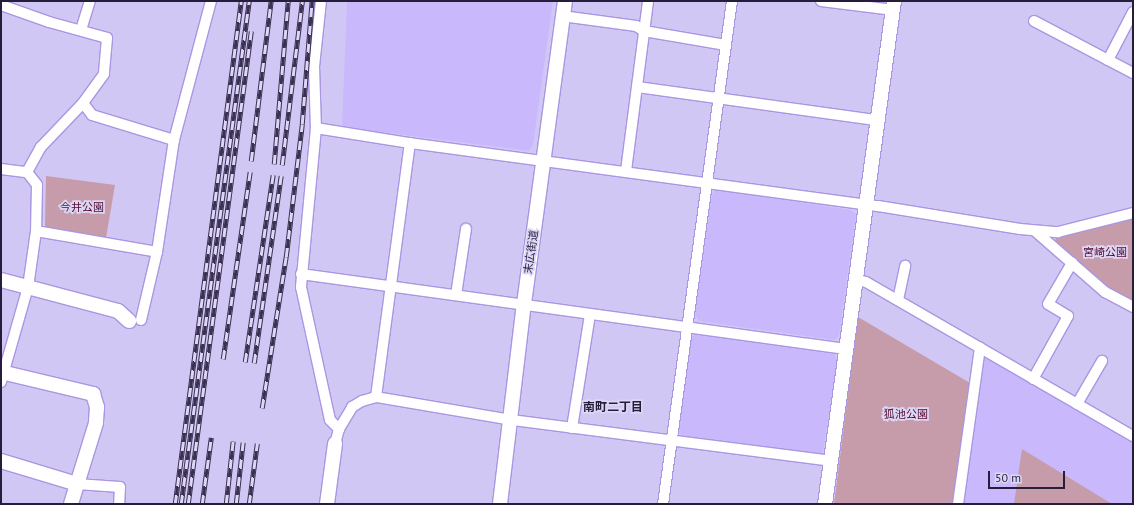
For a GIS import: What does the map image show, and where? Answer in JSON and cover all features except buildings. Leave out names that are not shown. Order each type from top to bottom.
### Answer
[{"type":"street","points":[[81,30],[90,1]]},
{"type":"street","points":[[1,280],[118,310],[135,321],[157,252],[174,140],[211,1]]},
{"type":"street","points":[[321,1],[314,66],[316,128],[301,274],[301,287],[330,420],[340,429]]},
{"type":"street","name":"末広街道","points":[[500,504],[512,420],[524,304],[565,1]]},
{"type":"street","points":[[626,171],[648,1]]},
{"type":"street","points":[[663,504],[732,1]]},
{"type":"street","points":[[821,1],[893,6],[876,120],[825,504]]},
{"type":"street","points":[[1,5],[49,22],[107,38],[104,74],[83,103],[41,147],[27,172]]},
{"type":"street","points":[[1108,60],[1133,12]]},
{"type":"street","points":[[562,16],[636,26],[644,31],[726,45]]},
{"type":"street","points":[[1034,21],[1133,73]]},
{"type":"street","points":[[637,87],[876,120]]},
{"type":"street","points":[[83,103],[92,115],[174,140]]},
{"type":"street","points":[[316,128],[410,143],[866,204],[1035,230],[1058,232],[1133,213]]},
{"type":"street","points":[[376,397],[389,285],[410,143]]},
{"type":"street","points":[[1,169],[27,172],[37,185],[36,231],[28,287],[2,375],[93,394],[97,407],[96,424],[71,504]]},
{"type":"street","points":[[456,295],[466,229]]},
{"type":"street","points":[[1035,230],[1105,292],[1133,307]]},
{"type":"street","points":[[36,231],[157,252]]},
{"type":"street","points":[[1033,379],[1068,316],[1048,304],[1072,263]]},
{"type":"street","points":[[898,300],[905,266]]},
{"type":"street","points":[[301,274],[688,326],[846,349]]},
{"type":"street","points":[[856,279],[866,282],[898,300],[1133,436]]},
{"type":"street","points":[[572,428],[590,314]]},
{"type":"street","points":[[958,504],[980,348]]},
{"type":"street","points":[[1077,404],[1102,361]]},
{"type":"street","points":[[327,504],[335,444],[340,429],[352,407],[362,401],[376,397],[512,420],[672,442],[831,461]]},
{"type":"street","points":[[1,461],[77,484],[120,487],[119,504]]},
{"type":"shaded area","points":[[347,1],[553,1],[533,145],[529,151],[342,127]]},
{"type":"shaded area","points":[[716,189],[851,210],[856,214],[839,336],[834,340],[699,321],[695,315],[712,194]]},
{"type":"shaded area","points":[[696,333],[833,352],[837,359],[823,452],[819,456],[683,437],[679,432],[691,337]]},
{"type":"shaded area","points":[[989,358],[1133,441],[1133,504],[964,504],[983,360]]},
{"type":"green space","name":"今井公園","points":[[46,176],[115,185],[106,238],[45,228]]},
{"type":"green space","name":"宮崎公園","points":[[1133,216],[1133,301],[1104,288],[1054,243],[1057,236]]},
{"type":"green space","name":"狐池公園","points":[[858,317],[970,383],[953,504],[834,504]]},
{"type":"green space","points":[[1022,449],[1112,504],[1014,504]]},
{"type":"railway","points":[[175,504],[241,1]]},
{"type":"railway","points":[[181,504],[249,1]]},
{"type":"railway","points":[[251,161],[271,1]]},
{"type":"railway","points":[[274,164],[288,1]]},
{"type":"railway","points":[[282,165],[302,1]]},
{"type":"railway","points":[[262,408],[286,257],[302,124],[312,1]]},
{"type":"railway","points":[[188,504],[251,31]]},
{"type":"railway","points":[[223,359],[250,172]]},
{"type":"railway","points":[[245,362],[273,175]]},
{"type":"railway","points":[[254,363],[281,176]]},
{"type":"railway","points":[[202,504],[211,438]]},
{"type":"railway","points":[[226,504],[233,441]]},
{"type":"railway","points":[[236,504],[243,442]]},
{"type":"railway","points":[[249,504],[257,444]]},
{"type":"district","name":"南町二丁目","points":[[613,407]]}]
